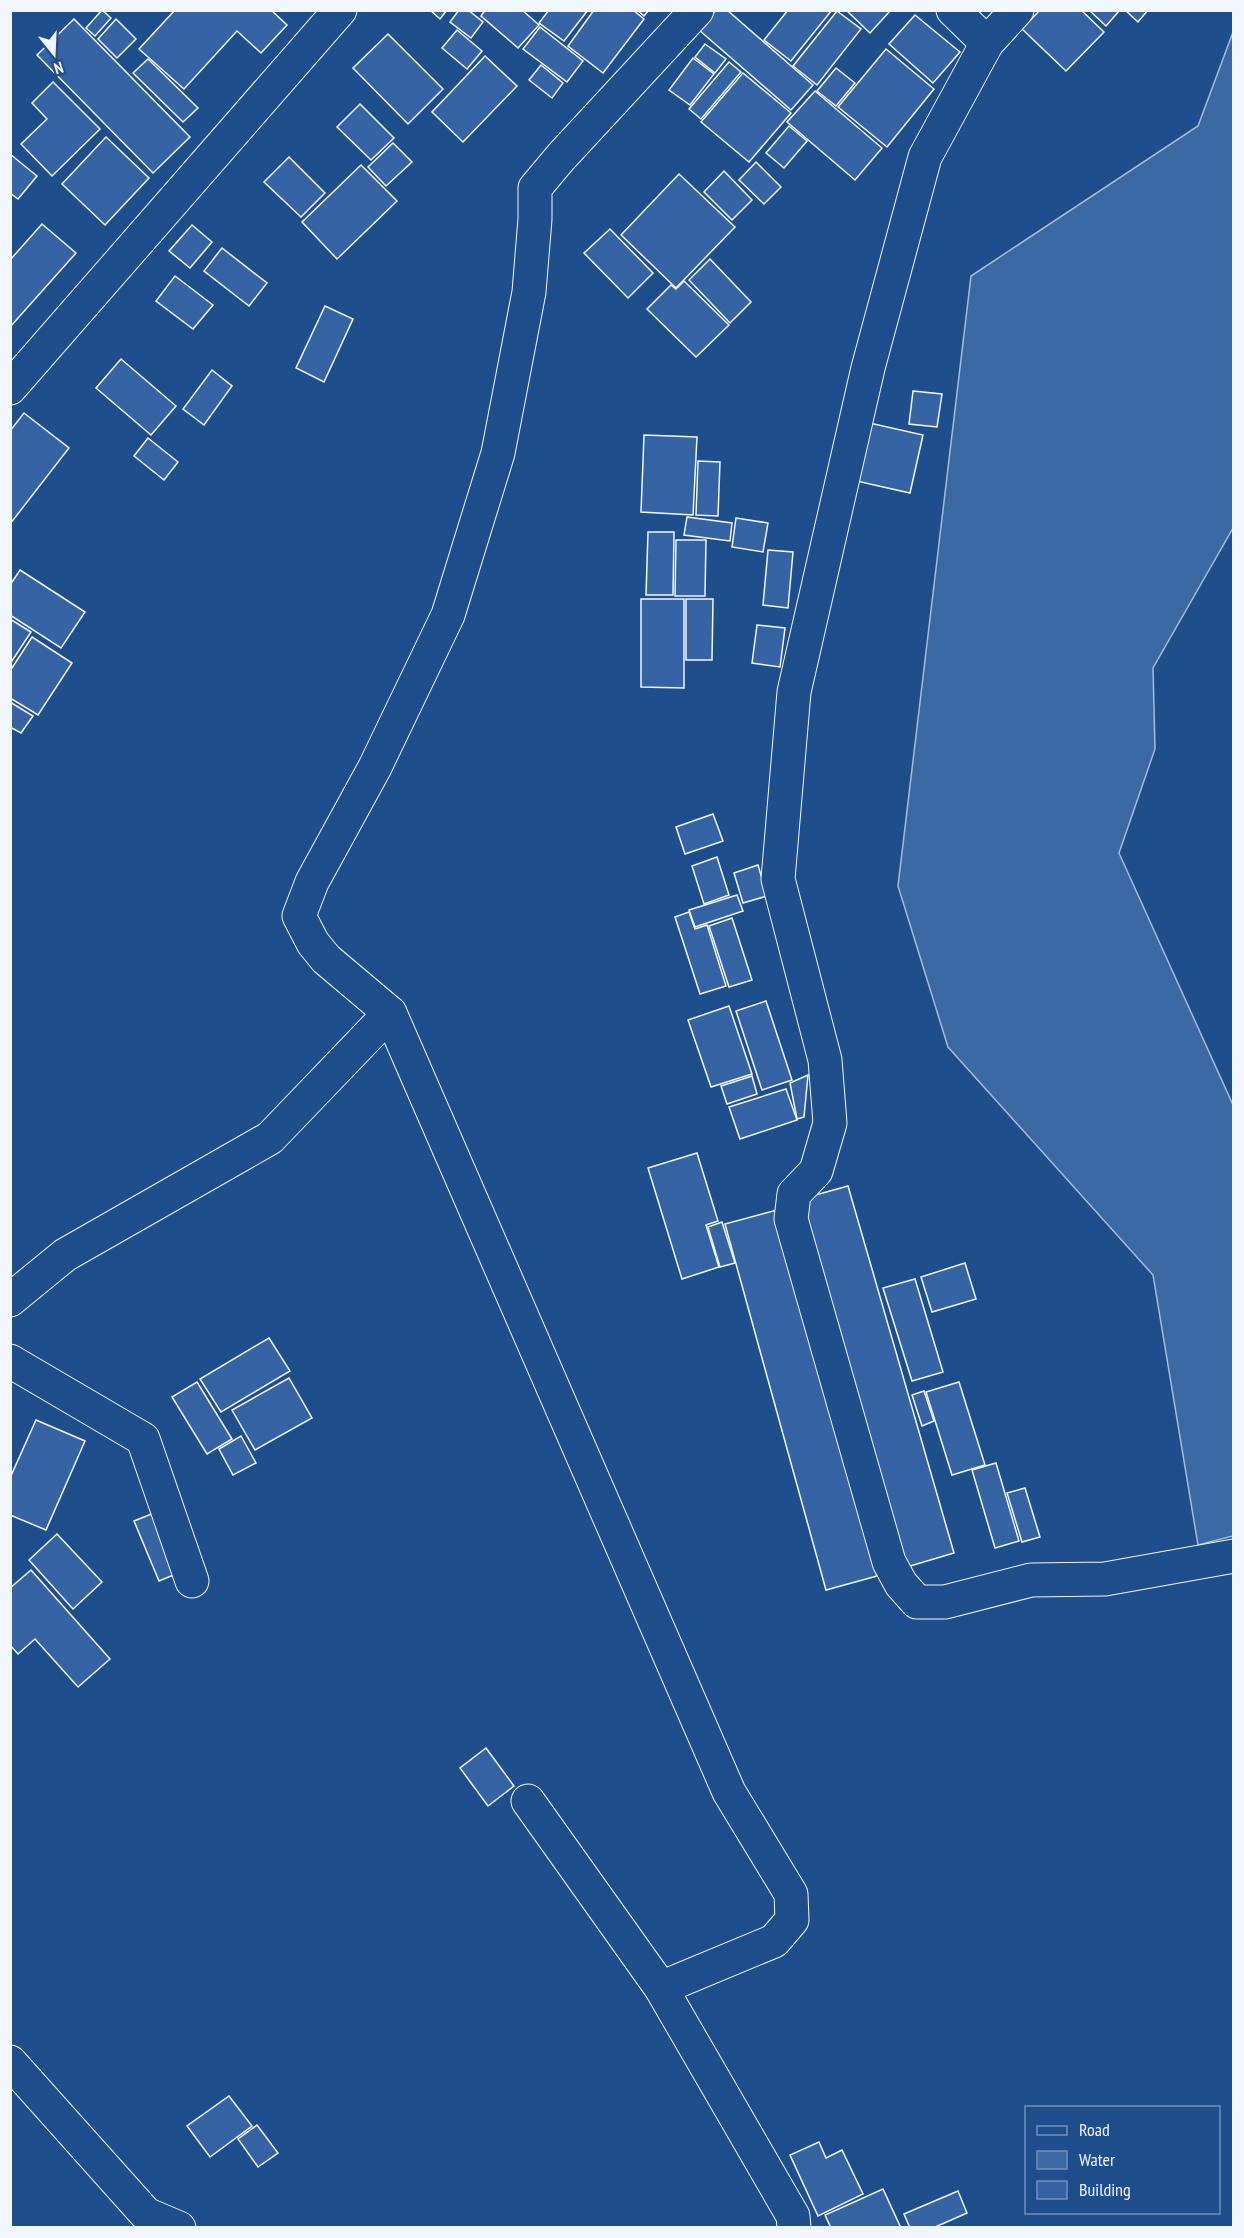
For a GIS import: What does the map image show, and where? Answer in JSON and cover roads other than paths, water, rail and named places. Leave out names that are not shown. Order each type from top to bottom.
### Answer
[{"type":"street","points":[[10,388],[340,10]]},
{"type":"street","points":[[661,1988],[774,1941],[792,1920],[791,1894],[729,1792],[390,1013],[327,959],[313,944],[299,916],[312,882],[375,767],[448,615],[498,453],[529,292],[535,188],[697,10]]},
{"type":"street","points":[[953,10],[987,43]]},
{"type":"street","points":[[1017,10],[987,43],[925,157],[868,368],[794,692],[778,879],[825,1060],[830,1123],[816,1171],[794,1194],[791,1219],[889,1562],[901,1584],[917,1602],[945,1602],[1031,1580],[1105,1579],[1233,1556]]},
{"type":"street","points":[[10,1300],[65,1255],[270,1138],[390,1013]]},
{"type":"street","points":[[10,1360],[143,1439],[192,1581]]},
{"type":"street","points":[[528,1801],[661,1988],[793,2216],[794,2228]]},
{"type":"street","points":[[10,2062],[146,2214],[179,2228]]},
{"type":"water","points":[[1233,32],[1233,528],[1153,668],[1155,749],[1119,853],[1233,1105],[1233,1536],[1198,1545],[1153,1275],[948,1047],[898,886],[971,276],[1198,126]]}]
